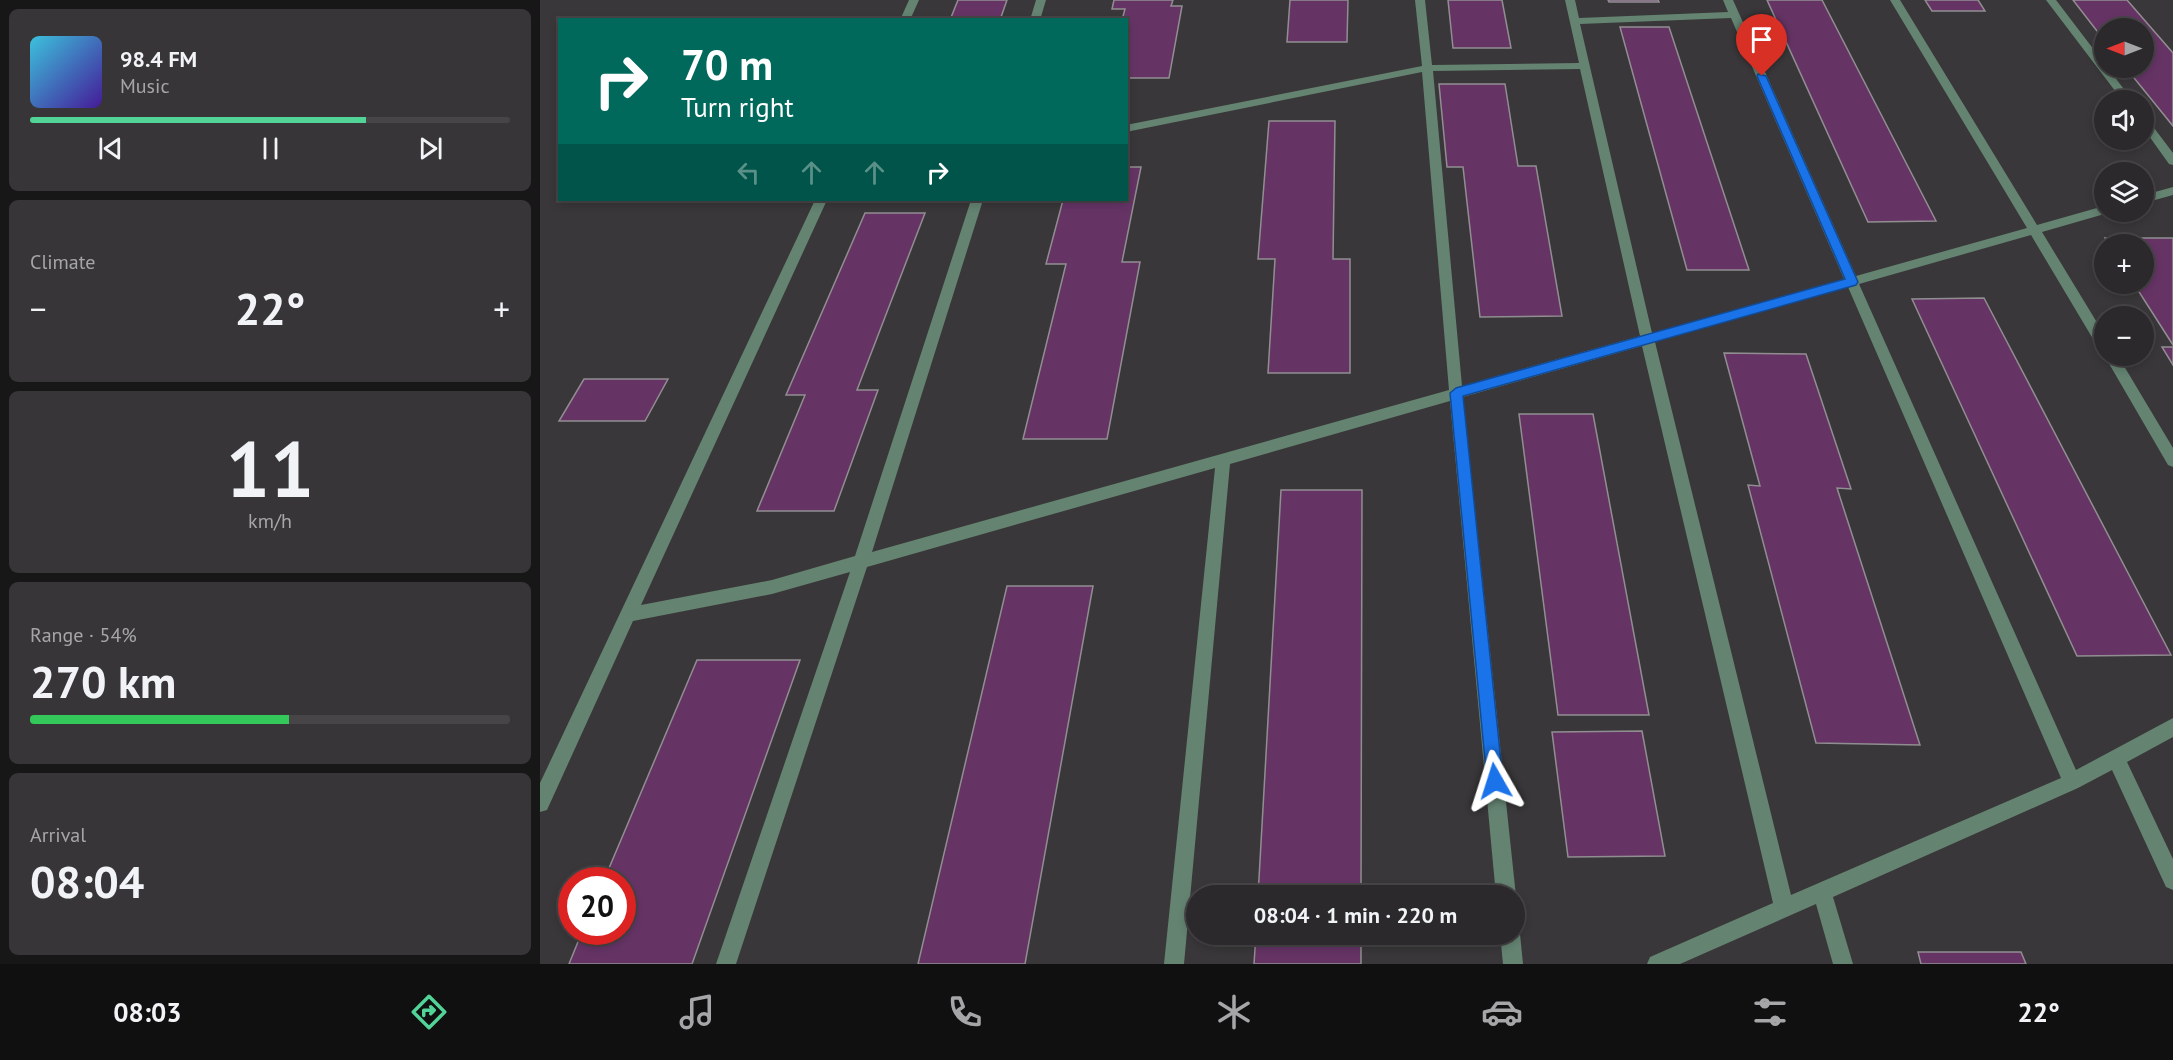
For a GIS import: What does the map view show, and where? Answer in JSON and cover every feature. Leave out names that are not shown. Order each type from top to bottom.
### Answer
[{"type":"street","points":[[905,18],[914,0]]},
{"type":"street","points":[[1036,18],[1041,0]]},
{"type":"street","points":[[1420,0],[1505,885]]},
{"type":"street","points":[[1570,0],[1647,339],[1784,908]]},
{"type":"street","points":[[1728,0],[2072,782]]},
{"type":"street","points":[[1895,0],[2094,328]]},
{"type":"street","points":[[2051,0],[2119,90]]},
{"type":"street","points":[[1574,21],[1734,15]]},
{"type":"street","points":[[1128,129],[1427,68],[1585,66]]},
{"type":"street","points":[[2154,135],[2173,161]]},
{"type":"street","points":[[2154,196],[2173,191]]},
{"type":"street","points":[[540,803],[821,201]]},
{"type":"street","points":[[726,964],[861,562],[977,201]]},
{"type":"street","points":[[627,615],[772,586],[861,562],[2094,213]]},
{"type":"street","points":[[2116,366],[2173,461]]},
{"type":"street","points":[[1174,964],[1223,459]]},
{"type":"street","points":[[1657,964],[2072,782],[2173,727]]},
{"type":"street","points":[[2116,758],[2173,880]]},
{"type":"street","points":[[1822,891],[1843,964]]},
{"type":"street","points":[[1511,945],[1513,964]]},
{"type":"building","points":[[958,0],[1007,0],[1001,18],[951,18]]},
{"type":"building","points":[[1114,0],[1173,0],[1171,6],[1182,6],[1169,78],[1128,78],[1128,18],[1123,18],[1125,9],[1112,9]]},
{"type":"building","points":[[1290,0],[1348,0],[1347,42],[1287,42]]},
{"type":"building","points":[[1448,0],[1502,0],[1511,48],[1453,48]]},
{"type":"building","points":[[1608,0],[1658,0],[1659,2],[1609,2]]},
{"type":"building","points":[[1767,0],[1822,0],[1936,221],[1868,222]]},
{"type":"building","points":[[1925,0],[1978,0],[1985,11],[1932,11]]},
{"type":"building","points":[[2073,0],[2127,0],[2143,18],[2094,18],[2094,27]]},
{"type":"building","points":[[1620,27],[1669,27],[1749,270],[1687,270]]},
{"type":"building","points":[[2154,31],[2173,53],[2173,126],[2154,103],[2154,90],[2144,90],[2134,78],[2154,78]]},
{"type":"building","points":[[1439,84],[1505,84],[1518,166],[1536,166],[1562,316],[1480,317],[1463,167],[1447,167]]},
{"type":"building","points":[[1269,121],[1335,121],[1333,259],[1350,259],[1350,373],[1268,373],[1275,259],[1258,259]]},
{"type":"building","points":[[1128,167],[1141,167],[1122,262],[1140,262],[1107,439],[1023,439],[1066,264],[1046,264],[1063,201],[1128,201]]},
{"type":"building","points":[[865,213],[925,213],[857,390],[878,390],[834,511],[757,511],[805,395],[786,395]]},
{"type":"building","points":[[2154,238],[2173,238],[2173,345],[2154,315],[2154,306],[2148,306],[2140,294],[2154,294]]},
{"type":"building","points":[[1984,298],[2171,655],[2077,656],[1912,299]]},
{"type":"building","points":[[2162,347],[2173,347],[2173,365]]},
{"type":"building","points":[[1724,353],[1806,354],[1851,489],[1837,488],[1920,745],[1816,743],[1748,485],[1760,486]]},
{"type":"building","points":[[584,379],[668,379],[645,421],[559,421]]},
{"type":"building","points":[[1519,414],[1593,414],[1649,715],[1558,715]]},
{"type":"building","points":[[1281,490],[1362,490],[1361,885],[1259,885]]},
{"type":"building","points":[[1007,586],[1093,586],[1025,964],[918,964]]},
{"type":"building","points":[[697,660],[800,660],[692,964],[569,964],[577,945],[636,945],[636,867],[609,867]]},
{"type":"building","points":[[1642,731],[1665,856],[1568,857],[1552,732]]},
{"type":"building","points":[[1255,945],[1361,945],[1361,964],[1254,964]]},
{"type":"building","points":[[1918,952],[2021,952],[2026,964],[1921,964]]},
{"type":"route","points":[[1495,781],[1456,393],[1852,282],[1762,76]]}]
